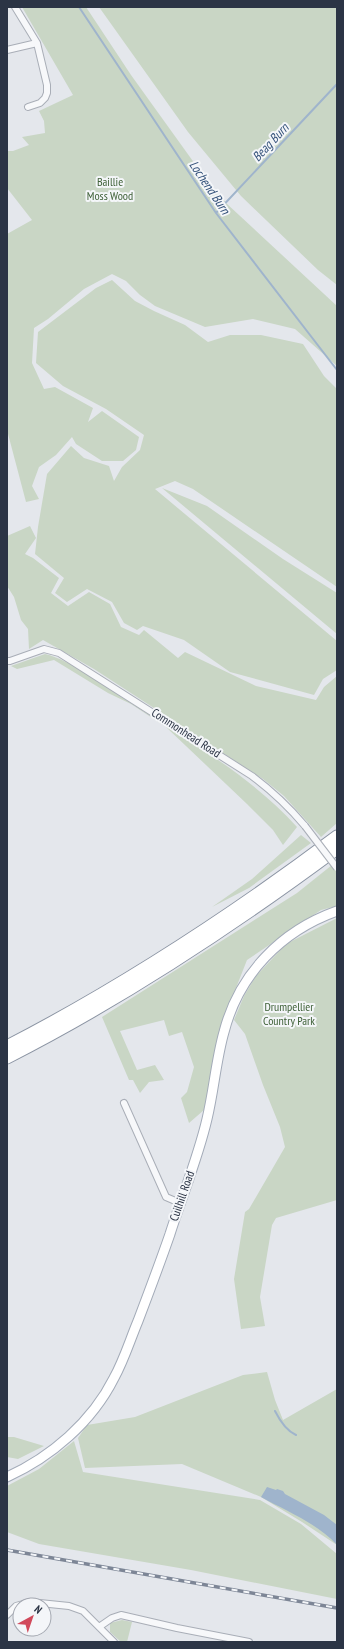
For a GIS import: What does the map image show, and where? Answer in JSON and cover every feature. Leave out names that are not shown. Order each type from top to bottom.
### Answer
[{"type":"highway","points":[[7,1046],[76,1008],[169,953],[239,907],[337,836]]},
{"type":"highway","points":[[7,1058],[38,1042],[165,968],[256,908],[337,849]]},
{"type":"main road","name":"Cuilhill Road","points":[[7,1477],[32,1464],[62,1442],[86,1418],[106,1392],[124,1356],[161,1258],[207,1119],[224,1032],[232,1008],[240,991],[250,976],[271,951],[301,928],[337,911]]},
{"type":"street","points":[[15,7],[37,43],[47,85],[47,93],[40,103],[28,107]]},
{"type":"street","points":[[7,50],[37,43]]},
{"type":"street","name":"Commonhead Road","points":[[7,661],[10,662],[44,649],[59,653],[252,776],[273,792],[306,826],[337,868]]},
{"type":"street","points":[[124,1103],[166,1197],[180,1203]]},
{"type":"street","points":[[7,1615],[16,1606],[35,1601],[77,1608],[89,1616],[114,1642]]},
{"type":"street","points":[[99,1627],[112,1618],[122,1615],[177,1628],[250,1642]]},
{"type":"green space","name":"Baillie Moss Wood","points":[[22,7],[86,7],[131,75],[200,171],[226,203],[337,306],[337,366],[295,329],[253,319],[205,327],[155,306],[140,295],[126,281],[112,274],[84,289],[48,319],[34,328],[32,363],[44,389],[55,387],[93,408],[88,422],[102,411],[139,437],[136,450],[123,461],[102,461],[76,444],[72,437],[56,455],[39,467],[32,486],[39,499],[26,502],[7,430],[7,234],[32,220],[7,188],[7,151],[13,151],[29,145],[22,137],[45,133],[44,121],[39,111],[73,95]]},
{"type":"green space","points":[[99,7],[337,7],[337,285],[318,270],[241,196],[188,132]]},
{"type":"green space","points":[[112,280],[135,301],[185,325],[208,342],[230,335],[261,335],[303,344],[324,376],[337,389],[337,587],[193,489],[175,481],[155,489],[337,641],[337,670],[323,679],[314,695],[230,672],[184,640],[143,626],[137,630],[124,623],[112,602],[87,589],[67,602],[55,593],[64,578],[35,554],[47,474],[71,446],[84,458],[109,466],[114,481],[122,467],[140,450],[144,435],[106,409],[63,386],[36,363],[38,332],[96,288]]},
{"type":"green space","points":[[162,488],[207,506],[283,559],[337,593],[337,634]]},
{"type":"green space","points":[[30,526],[36,538],[25,554],[33,558],[59,578],[51,593],[68,606],[89,592],[110,604],[121,627],[139,635],[144,630],[178,658],[185,652],[256,686],[316,700],[324,687],[337,676],[337,823],[321,837],[284,796],[263,779],[94,669],[43,640],[29,649],[28,629],[21,620],[14,597],[7,586],[7,536]]},
{"type":"green space","points":[[45,654],[55,657],[77,668],[217,759],[279,808],[297,827],[283,845],[273,830],[166,727],[131,704],[108,693],[54,660],[17,669],[11,666]]},
{"type":"green space","points":[[301,835],[311,843],[249,888],[212,907],[252,879]]},
{"type":"green space","points":[[337,861],[337,906],[321,910],[247,960],[225,1016],[204,1110],[189,1123],[181,1098],[187,1092],[194,1067],[182,1032],[169,1036],[164,1020],[120,1031],[137,1070],[155,1065],[164,1080],[149,1082],[140,1093],[133,1080],[129,1080],[102,1017],[297,893]]},
{"type":"green space","name":"Drumpellier Country Park","points":[[337,918],[337,1200],[276,1218],[272,1225],[260,1297],[265,1326],[241,1329],[234,1279],[245,1212],[249,1209],[285,1147],[280,1127],[245,1034],[234,1020],[244,996],[256,976],[286,944]]},
{"type":"green space","points":[[267,1372],[275,1400],[283,1420],[337,1389],[337,1545],[261,1497],[182,1464],[85,1468],[78,1438],[87,1425],[135,1417],[243,1375]]},
{"type":"green space","points":[[7,1437],[14,1437],[44,1446],[18,1459],[7,1457]]},
{"type":"green space","points":[[74,1441],[83,1472],[260,1500],[301,1524],[337,1554],[337,1599],[191,1570],[39,1544],[7,1532],[7,1486],[39,1469]]},
{"type":"green space","points":[[122,1620],[132,1622],[127,1642],[121,1642],[110,1632],[110,1623]]},
{"type":"water","points":[[267,1487],[283,1491],[285,1494],[324,1515],[337,1525],[337,1545],[311,1524],[261,1497]]},
{"type":"waterway","name":"Lochend Burn","points":[[79,7],[216,213],[337,370]]},
{"type":"waterway","name":"Beag Burn","points":[[216,213],[337,84]]},
{"type":"waterway","points":[[275,1411],[286,1428],[296,1435]]},
{"type":"railway","points":[[7,1550],[337,1608]]}]
